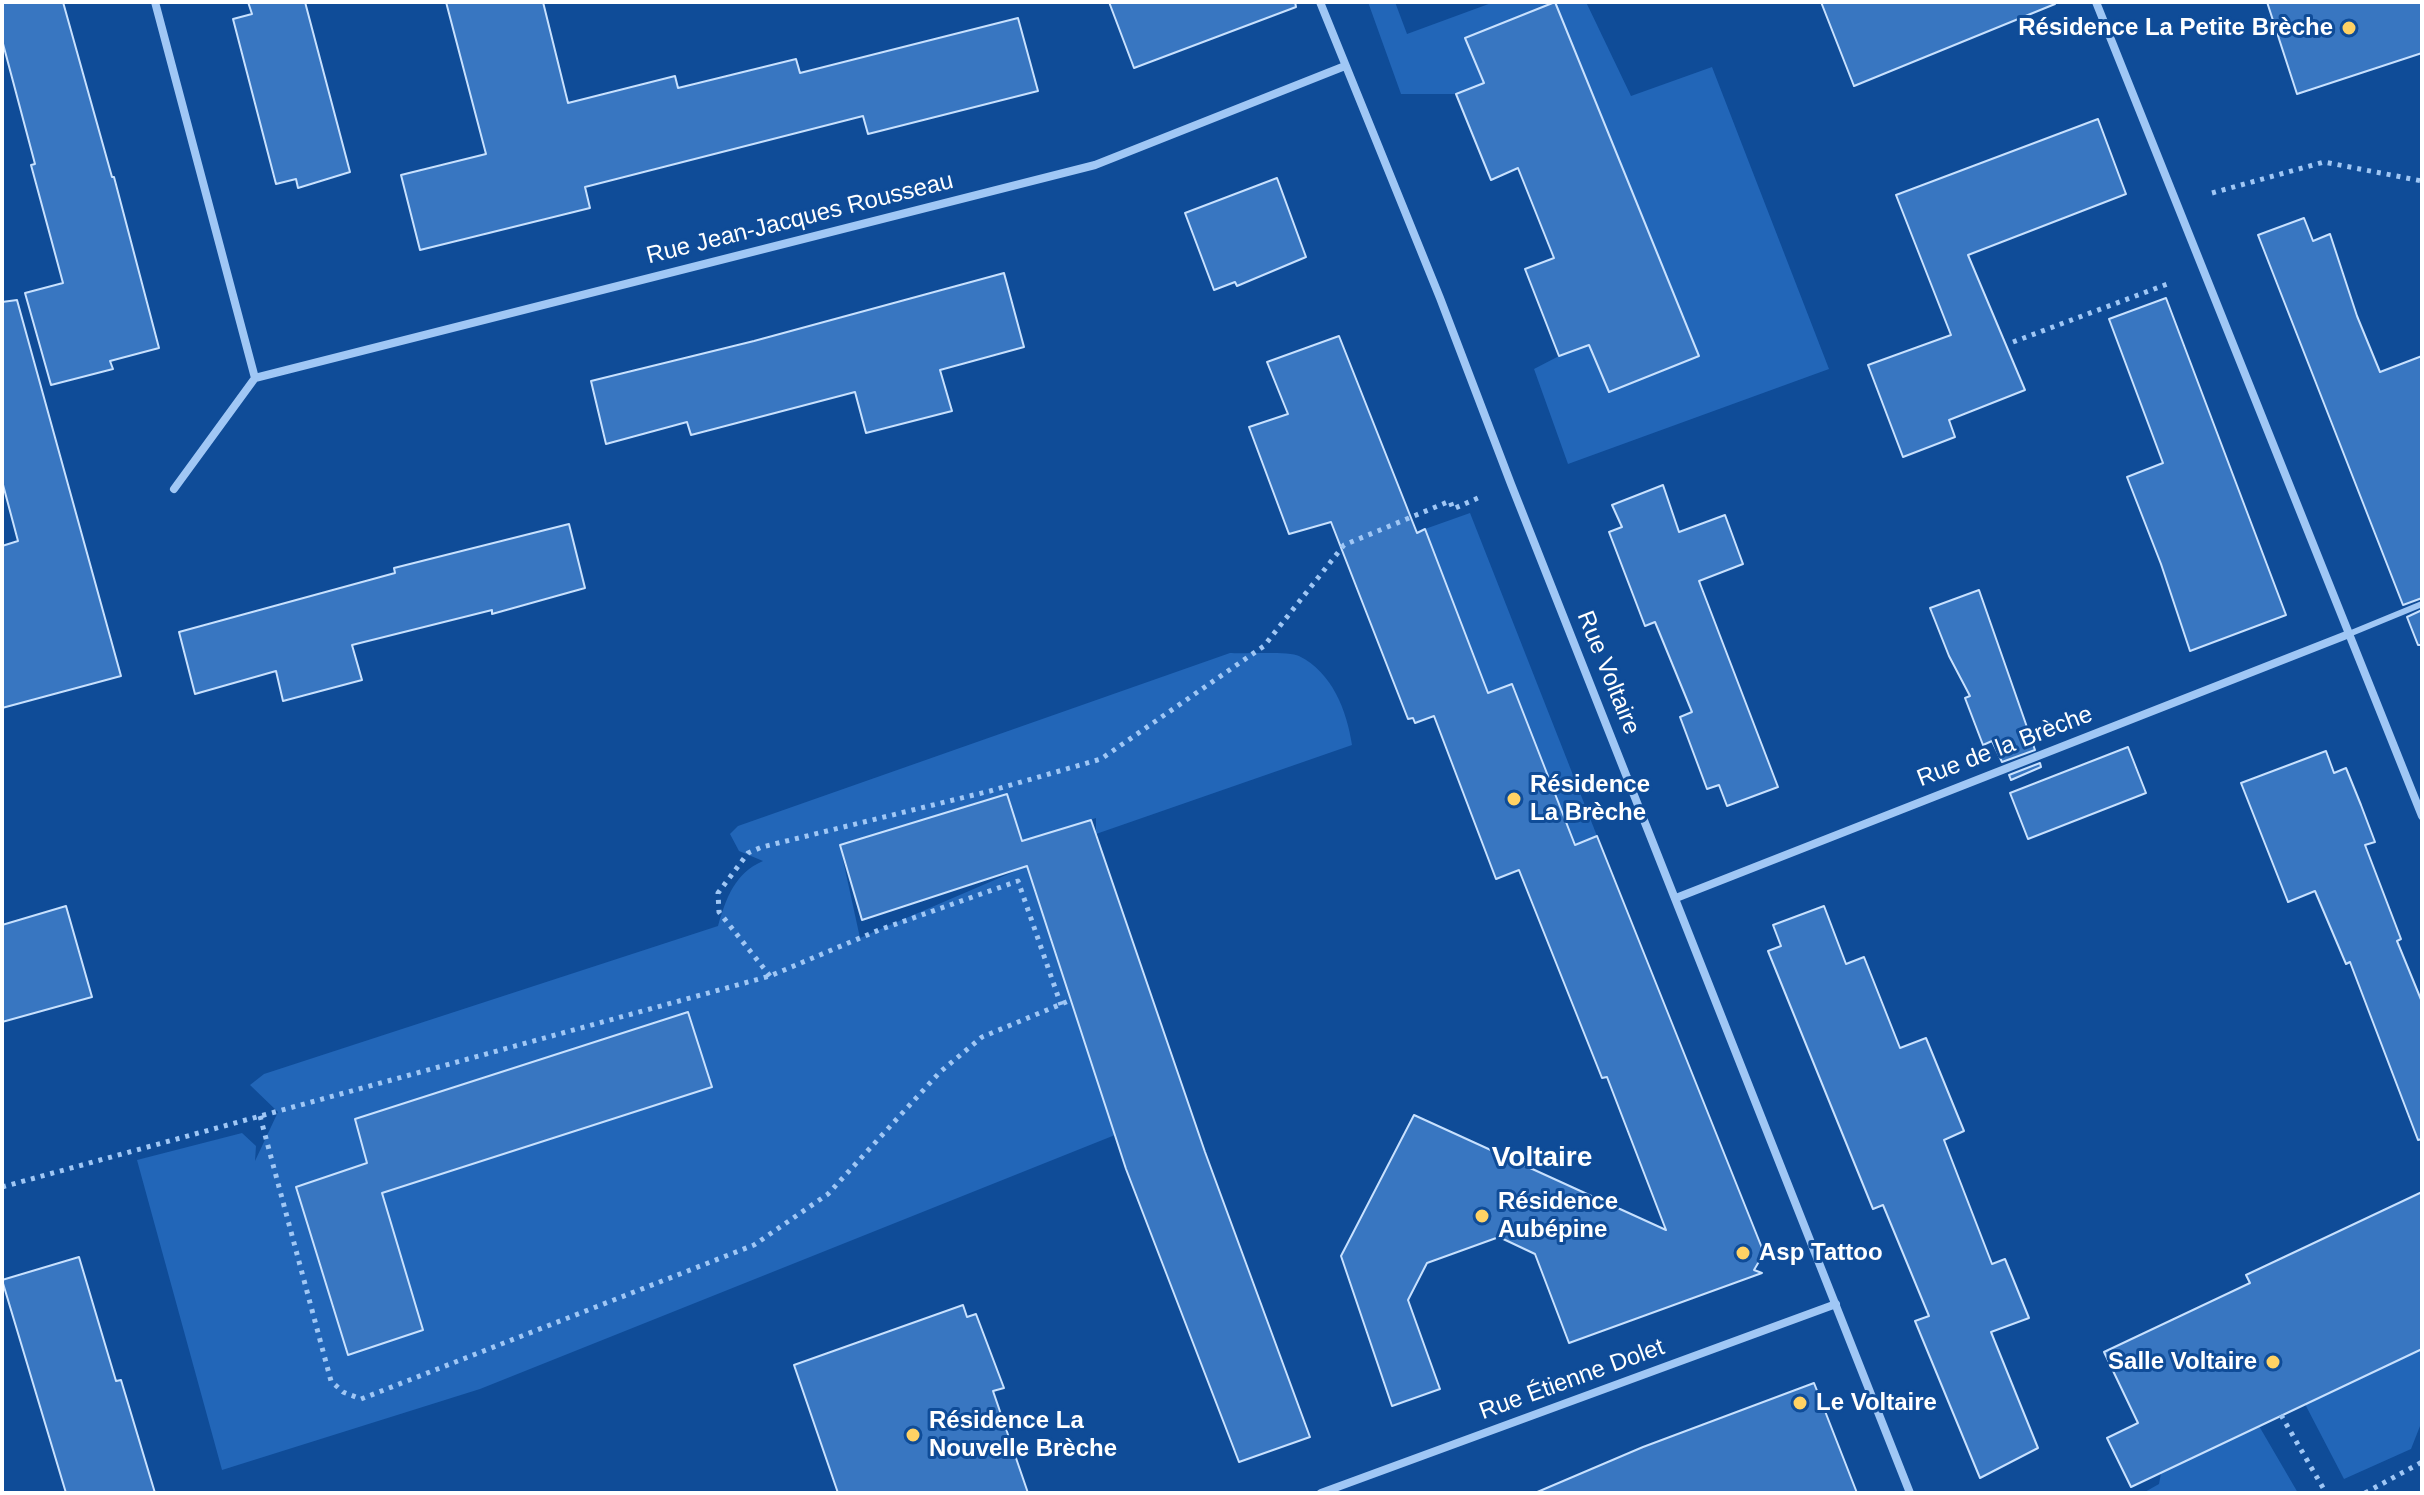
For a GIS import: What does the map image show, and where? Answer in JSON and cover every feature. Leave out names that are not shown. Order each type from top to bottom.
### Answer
[{"type":"street","points":[[155,2],[255,378],[174,489]]},
{"type":"street","name":"Rue Voltaire","points":[[1320,2],[1440,298],[1910,1493]]},
{"type":"street","points":[[2096,2],[2422,816]]},
{"type":"street","name":"Rue Jean-Jacques Rousseau","points":[[255,378],[1095,165],[1345,66]]},
{"type":"street","name":"Rue de la Brèche","points":[[1676,898],[2349,634]]},
{"type":"street","name":"Rue Étienne Dolet","points":[[1321,1493],[1836,1304]]},
{"type":"lane","points":[[2349,634],[2422,604]]},
{"type":"path","points":[[2176,203],[2324,162],[2422,181]]},
{"type":"path","points":[[2013,342],[2204,270]]},
{"type":"path","points":[[770,976],[719,912],[718,893],[748,853],[1101,759],[1264,646],[1344,545],[1450,501],[1453,509],[1511,484]]},
{"type":"path","points":[[2,1187],[770,976],[879,930],[1018,881],[1061,1005]]},
{"type":"path","points":[[260,1116],[331,1381],[343,1392],[361,1399],[754,1245],[828,1194],[940,1072],[982,1037],[1071,1000]]},
{"type":"path","points":[[2281,1415],[2326,1493]]},
{"type":"path","points":[[2365,1493],[2422,1462]]},
{"type":"shaded area","points":[[1368,2],[1395,2],[1407,34],[1494,2],[1555,2],[1465,38],[1484,83],[1456,94],[1401,94]]},
{"type":"shaded area","points":[[1555,2],[1586,2],[1631,96],[1712,67],[1829,369],[1568,464],[1534,369],[1589,345],[1609,392],[1699,355]]},
{"type":"shaded area","points":[[1470,513],[1597,836],[1575,845],[1512,684],[1488,693],[1425,529]]},
{"type":"shaded area","points":[[1230,653],[1294,654],[1311,663],[1329,682],[1342,706],[1352,745],[1096,834],[1096,818],[1018,843],[1006,794],[840,846],[860,938],[1027,866],[1115,1135],[480,1389],[222,1470],[137,1160],[242,1133],[256,1146],[255,1161],[278,1112],[250,1085],[264,1074],[718,926],[728,896],[739,879],[763,861],[739,851],[730,834],[738,826]],"holes":[[[688,1012],[712,1087],[382,1193],[422,1330],[296,1187],[367,1163],[355,1119]]]},
{"type":"shaded area","points":[[2422,1349],[2422,1421],[2411,1449],[2344,1479],[2305,1404]]},
{"type":"shaded area","points":[[2259,1426],[2298,1493],[2143,1493],[2159,1484],[2161,1473]]},
{"type":"building","points":[[2,2],[63,2],[159,348],[110,361],[113,369],[51,385],[25,293],[63,283],[2,40]]},
{"type":"building","points":[[248,2],[305,2],[350,172],[298,188],[296,179],[276,184],[233,19],[252,14]]},
{"type":"building","points":[[446,2],[543,2],[568,103],[675,76],[678,88],[796,59],[800,73],[1018,18],[1038,91],[868,134],[863,116],[585,187],[590,208],[420,250],[401,175],[486,154]]},
{"type":"building","points":[[1109,2],[1295,2],[1296,7],[1134,68]]},
{"type":"building","points":[[1555,2],[1699,356],[1609,392],[1589,345],[1559,356],[1525,269],[1554,258],[1518,168],[1491,180],[1456,94],[1484,83],[1465,38]]},
{"type":"building","points":[[1821,2],[2055,2],[2055,4],[1854,86]]},
{"type":"building","name":"Résidence La Petite Brèche","points":[[2267,2],[2422,2],[2422,53],[2297,94]]},
{"type":"building","points":[[2098,119],[2126,194],[1968,255],[2025,390],[1949,420],[1955,437],[1903,457],[1868,365],[1951,335],[1896,195]]},
{"type":"building","points":[[1277,178],[1306,257],[1237,286],[1235,282],[1214,290],[1185,213]]},
{"type":"building","points":[[2304,218],[2313,241],[2330,234],[2357,316],[2380,372],[2422,356],[2422,598],[2403,605],[2258,235]]},
{"type":"building","points":[[1004,273],[1024,347],[940,370],[952,411],[866,433],[855,392],[691,435],[687,422],[606,444],[591,381],[754,341]]},
{"type":"building","points":[[2166,298],[2286,615],[2190,651],[2127,477],[2163,463],[2109,319]]},
{"type":"building","points":[[17,300],[121,676],[2,708],[2,546],[18,541],[2,481],[2,302]]},
{"type":"building","points":[[1339,336],[1417,533],[1425,529],[1488,693],[1512,684],[1575,845],[1597,836],[1764,1253],[1754,1270],[1762,1273],[1569,1343],[1535,1254],[1499,1237],[1427,1263],[1408,1300],[1440,1389],[1392,1406],[1341,1256],[1414,1115],[1666,1230],[1607,1077],[1602,1078],[1519,870],[1496,879],[1434,716],[1415,723],[1413,718],[1408,719],[1331,522],[1289,534],[1249,427],[1288,414],[1267,362]]},
{"type":"building","points":[[1663,485],[1679,532],[1725,515],[1743,564],[1699,581],[1778,787],[1727,806],[1719,785],[1707,789],[1680,717],[1692,712],[1655,622],[1645,626],[1609,532],[1622,527],[1612,505]]},
{"type":"building","points":[[569,524],[585,588],[492,614],[492,610],[352,645],[362,680],[283,701],[276,671],[195,694],[179,632],[395,573],[394,568]]},
{"type":"building","points":[[1979,590],[2035,750],[2002,762],[1992,741],[1983,745],[1965,698],[1970,696],[1949,656],[1930,608]]},
{"type":"building","points":[[2422,610],[2422,645],[2418,645],[2407,617]]},
{"type":"building","points":[[2128,747],[2146,793],[2028,839],[2010,793]]},
{"type":"building","points":[[2326,751],[2334,773],[2346,768],[2361,805],[2375,842],[2365,845],[2401,939],[2397,941],[2422,1002],[2422,1139],[2418,1140],[2350,962],[2346,964],[2315,891],[2288,902],[2241,783]]},
{"type":"building","points":[[2040,763],[2041,767],[2011,780],[2009,775]]},
{"type":"building","points":[[1007,794],[1022,841],[1091,820],[1205,1152],[1310,1437],[1239,1462],[1126,1169],[1027,866],[862,920],[840,845]]},
{"type":"building","points":[[66,906],[92,997],[2,1022],[2,925]]},
{"type":"building","points":[[1824,906],[1846,964],[1864,957],[1900,1048],[1926,1038],[1964,1131],[1944,1140],[1992,1264],[2005,1259],[2029,1318],[1991,1332],[2038,1448],[1980,1478],[1915,1321],[1929,1316],[1883,1205],[1873,1209],[1768,951],[1781,946],[1773,925]]},
{"type":"building","points":[[688,1012],[712,1087],[382,1193],[423,1330],[348,1355],[296,1187],[367,1163],[355,1119]]},
{"type":"building","name":"Salle Voltaire","points":[[2422,1192],[2422,1349],[2131,1487],[2107,1438],[2138,1423],[2104,1352],[2250,1283],[2246,1275]]},
{"type":"building","points":[[79,1257],[116,1381],[121,1380],[155,1493],[66,1493],[2,1280]]},
{"type":"building","name":"Résidence La Nouvelle Brèche","points":[[963,1305],[967,1317],[976,1314],[1004,1388],[993,1391],[1028,1493],[838,1493],[794,1365]]},
{"type":"building","points":[[1814,1383],[1857,1493],[1535,1493],[1643,1447]]},
{"type":"place","name":"Résidence La Petite Brèche","points":[[2349,28]]},
{"type":"place","name":"Résidence La Brèche","points":[[1514,799]]},
{"type":"place","name":"Résidence Aubépine","points":[[1482,1216]]},
{"type":"place","name":"Asp Tattoo","points":[[1743,1253]]},
{"type":"place","name":"Salle Voltaire","points":[[2273,1362]]},
{"type":"place","name":"Le Voltaire","points":[[1800,1403]]},
{"type":"place","name":"Résidence La Nouvelle Brèche","points":[[913,1435]]},
{"type":"district","name":"Voltaire","points":[[1542,1158]]}]
